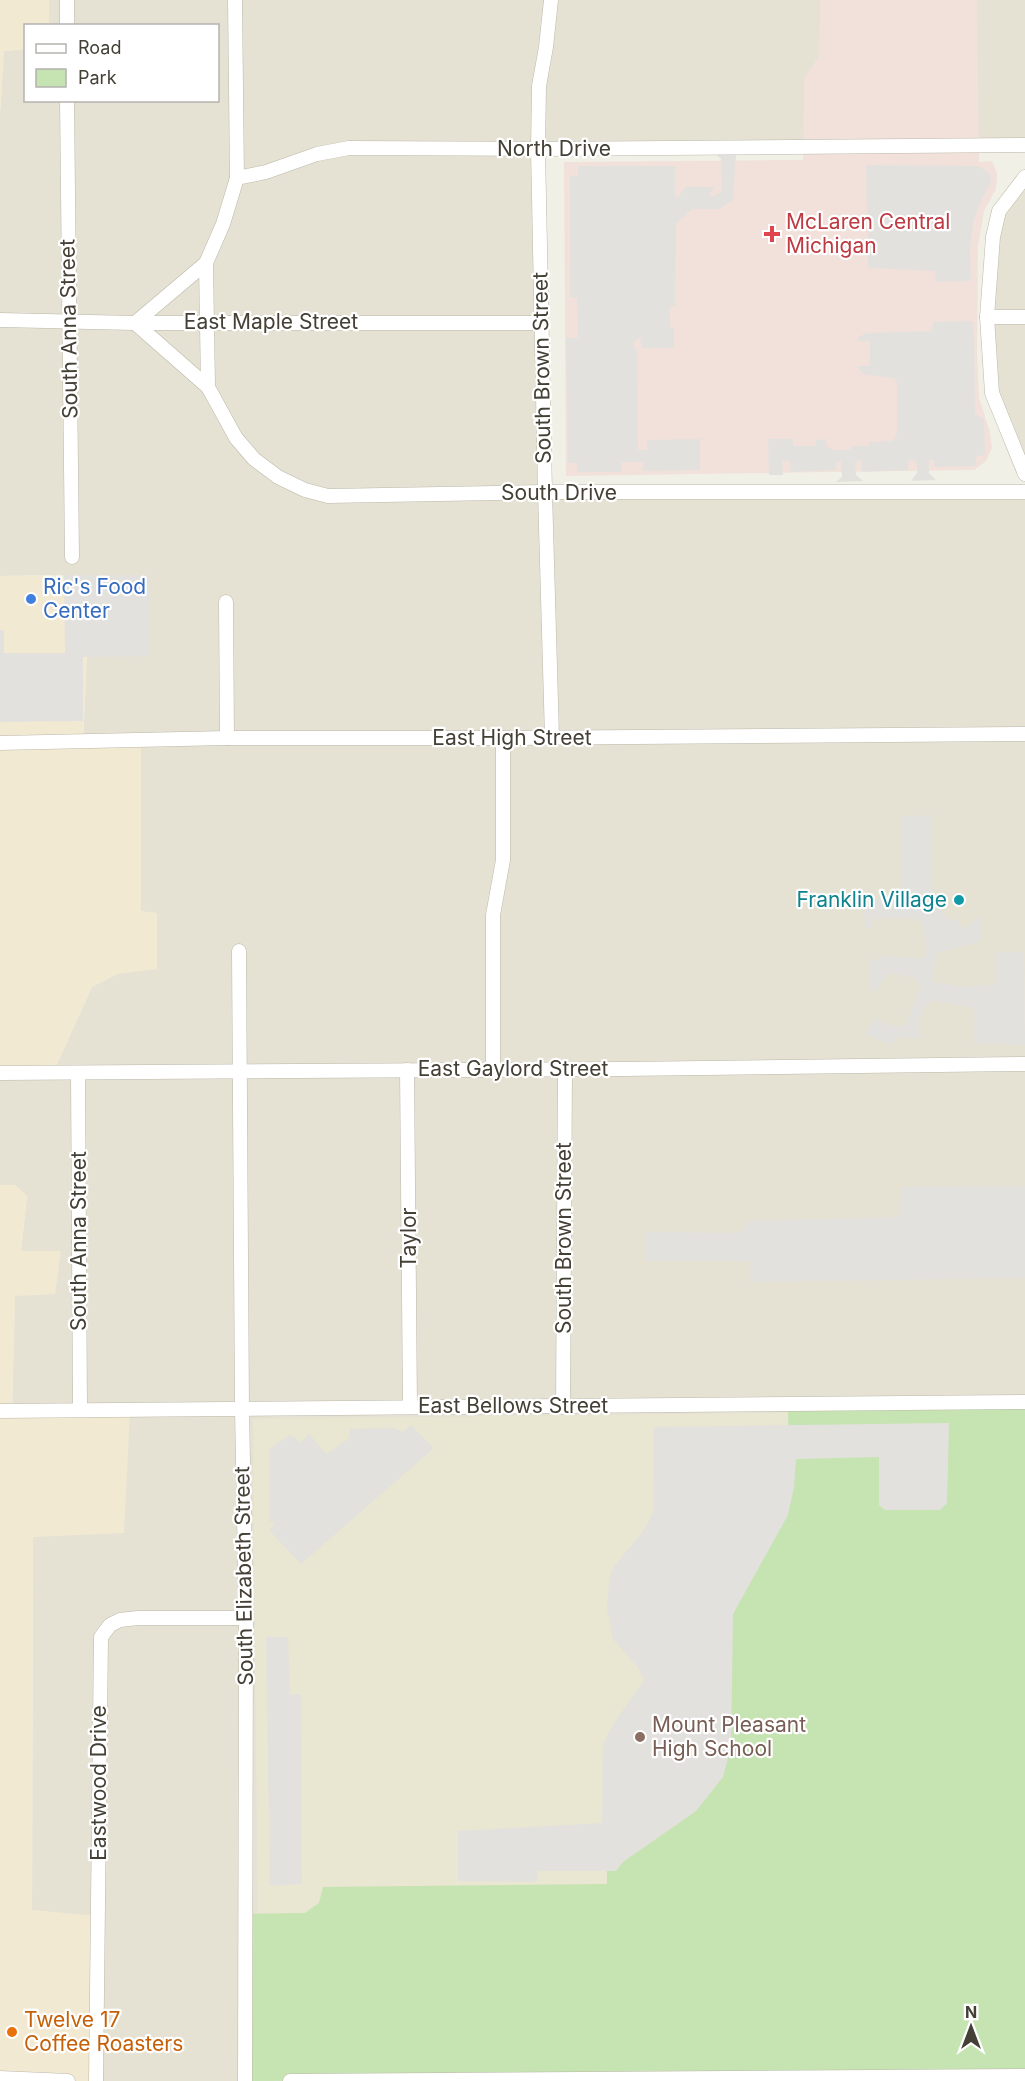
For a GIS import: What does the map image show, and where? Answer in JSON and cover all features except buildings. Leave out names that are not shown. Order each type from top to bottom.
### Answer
[{"type":"street","points":[[67,0],[67,24]]},
{"type":"street","points":[[205,321],[206,263],[223,224],[237,177],[235,0]]},
{"type":"street","name":"South Brown Street","points":[[551,0],[539,86],[538,149],[544,492],[552,737]]},
{"type":"street","name":"South Anna Street","points":[[67,102],[72,557]]},
{"type":"street","name":"North Drive","points":[[237,177],[266,172],[317,154],[349,148],[538,149],[1025,145]]},
{"type":"street","points":[[1025,177],[999,211],[993,237],[987,317],[992,393],[1025,474]]},
{"type":"street","points":[[206,263],[135,323],[208,387]]},
{"type":"street","points":[[987,317],[1025,317]]},
{"type":"street","name":"East Maple Street","points":[[0,320],[135,323],[205,321],[542,323]]},
{"type":"street","name":"South Drive","points":[[205,321],[208,387],[236,438],[254,459],[278,477],[305,490],[328,496],[544,492],[1025,492]]},
{"type":"street","points":[[226,602],[227,738]]},
{"type":"street","name":"East High Street","points":[[0,743],[227,738],[1025,734]]},
{"type":"street","points":[[493,1069],[493,915],[503,860],[503,738]]},
{"type":"street","name":"South Elizabeth Street","points":[[239,951],[242,1409],[246,1618],[245,2081]]},
{"type":"street","name":"East Gaylord Street","points":[[0,1073],[1025,1064]]},
{"type":"street","name":"South Brown Street","points":[[563,1407],[565,1069]]},
{"type":"street","name":"Taylor","points":[[407,1070],[410,1406]]},
{"type":"street","name":"South Anna Street","points":[[78,1073],[80,1410]]},
{"type":"street","name":"East Bellows Street","points":[[0,1410],[1025,1402]]},
{"type":"street","name":"Eastwood Drive","points":[[96,2081],[101,1636],[110,1625],[120,1620],[246,1618]]},
{"type":"street","points":[[290,2081],[984,2079],[1025,2076]]},
{"type":"street","points":[[0,2078],[68,2081]]},
{"type":"shaded area","points":[[0,0],[49,0],[49,24],[24,24],[24,49],[4,51],[0,114]]},
{"type":"shaded area","points":[[49,0],[1025,0],[1025,146],[538,149],[545,492],[1025,492],[1025,2081],[96,2081],[32,1910],[33,1536],[12,1411],[15,1296],[61,1251],[21,1251],[27,1196],[15,1185],[0,1185],[0,1073],[53,1073],[92,987],[117,974],[157,964],[141,911],[141,740],[83,742],[87,653],[129,578],[68,575],[0,576],[0,114],[4,51],[24,49],[24,102],[219,102],[219,24],[49,24]]},
{"type":"shaded area","name":"McLaren Central Michigan","points":[[820,0],[977,0],[979,162],[992,161],[997,174],[996,189],[984,211],[978,246],[979,398],[990,432],[992,448],[986,461],[974,470],[566,476],[564,162],[803,160],[804,79],[819,56]]},
{"type":"shaded area","points":[[740,152],[736,156],[733,199],[720,209],[692,209],[676,224],[675,306],[670,306],[670,327],[674,328],[674,348],[642,348],[640,337],[634,342],[634,348],[637,349],[638,450],[647,450],[647,440],[700,439],[700,470],[643,471],[643,462],[622,462],[621,472],[577,472],[577,463],[568,463],[566,338],[578,338],[577,298],[570,297],[570,176],[578,176],[578,166],[675,166],[675,197],[678,197],[685,187],[714,187],[709,196],[716,196],[722,191],[721,159],[715,153]]},
{"type":"shaded area","points":[[866,165],[978,166],[988,172],[991,177],[990,183],[973,223],[970,250],[971,281],[936,282],[935,271],[868,268]]},
{"type":"shaded area","points":[[1025,177],[1025,474],[992,393],[993,237]]},
{"type":"shaded area","points":[[972,321],[975,414],[984,419],[985,455],[976,456],[976,466],[934,467],[934,460],[929,460],[929,473],[936,480],[911,481],[917,473],[915,461],[909,459],[908,470],[862,472],[859,460],[855,463],[856,475],[863,481],[836,482],[842,477],[841,461],[837,462],[836,470],[791,472],[790,461],[782,461],[783,475],[769,475],[768,439],[793,439],[794,446],[816,446],[816,440],[826,439],[826,446],[834,450],[850,450],[851,446],[869,446],[869,442],[891,441],[895,438],[897,382],[894,378],[863,374],[857,366],[870,366],[870,341],[858,341],[858,337],[867,333],[932,331],[933,322]]},
{"type":"shaded area","points":[[64,575],[149,575],[150,656],[83,657],[83,721],[0,722],[0,630],[4,630],[4,653],[65,653]]},
{"type":"shaded area","points":[[0,576],[129,577],[87,653],[83,741],[141,740],[141,911],[157,913],[157,969],[117,974],[92,987],[53,1073],[0,1073]]},
{"type":"shaded area","points":[[931,815],[931,887],[939,907],[949,920],[959,921],[962,930],[981,916],[981,941],[937,953],[932,982],[967,987],[995,984],[995,952],[1024,952],[1025,1045],[973,1043],[975,1013],[973,1008],[932,1000],[923,1009],[919,1020],[921,1038],[897,1038],[892,1045],[865,1035],[874,1019],[890,1025],[903,1026],[907,1023],[920,988],[918,981],[912,977],[888,973],[876,992],[869,989],[870,962],[885,956],[925,958],[925,943],[924,927],[921,922],[913,918],[871,919],[871,928],[865,928],[864,900],[902,899],[902,817]]},
{"type":"shaded area","points":[[0,1185],[15,1185],[27,1196],[21,1251],[61,1251],[55,1294],[15,1296],[12,1410],[130,1410],[124,1533],[33,1537],[32,1910],[98,1916],[96,2081],[0,2081]]},
{"type":"shaded area","points":[[1025,1186],[1025,1278],[750,1282],[749,1261],[646,1261],[646,1232],[740,1233],[746,1228],[746,1221],[899,1217],[902,1187]]},
{"type":"shaded area","name":"Mount Pleasant High School","points":[[1025,1410],[1025,2056],[259,2062],[253,1419]]},
{"type":"shaded area","points":[[949,1423],[947,1503],[940,1510],[885,1510],[879,1505],[879,1457],[796,1459],[794,1487],[788,1515],[733,1614],[731,1747],[723,1777],[696,1811],[623,1862],[616,1871],[538,1871],[537,1882],[458,1881],[458,1831],[602,1823],[603,1744],[610,1729],[644,1680],[639,1669],[613,1639],[607,1608],[609,1581],[612,1569],[644,1530],[653,1512],[654,1427]]},
{"type":"shaded area","points":[[411,1425],[434,1448],[301,1564],[269,1530],[275,1525],[269,1520],[269,1449],[290,1435],[301,1442],[309,1434],[326,1454],[348,1439],[350,1429],[394,1428],[403,1432]]},
{"type":"shaded area","points":[[266,1637],[288,1637],[290,1694],[301,1695],[302,1884],[270,1886]]},
{"type":"green space","points":[[1025,1401],[1025,2076],[245,2081],[246,1914],[305,1913],[319,1903],[323,1887],[607,1884],[607,1865],[731,1602],[789,1504],[788,1403]]},
{"type":"place","name":"McLaren Central Michigan","points":[[772,234]]},
{"type":"place","name":"Ric's Food Center","points":[[31,599]]},
{"type":"place","name":"Franklin Village","points":[[959,900]]},
{"type":"place","name":"Mount Pleasant High School","points":[[640,1737]]},
{"type":"place","name":"Twelve 17 Coffee Roasters","points":[[12,2032]]}]
